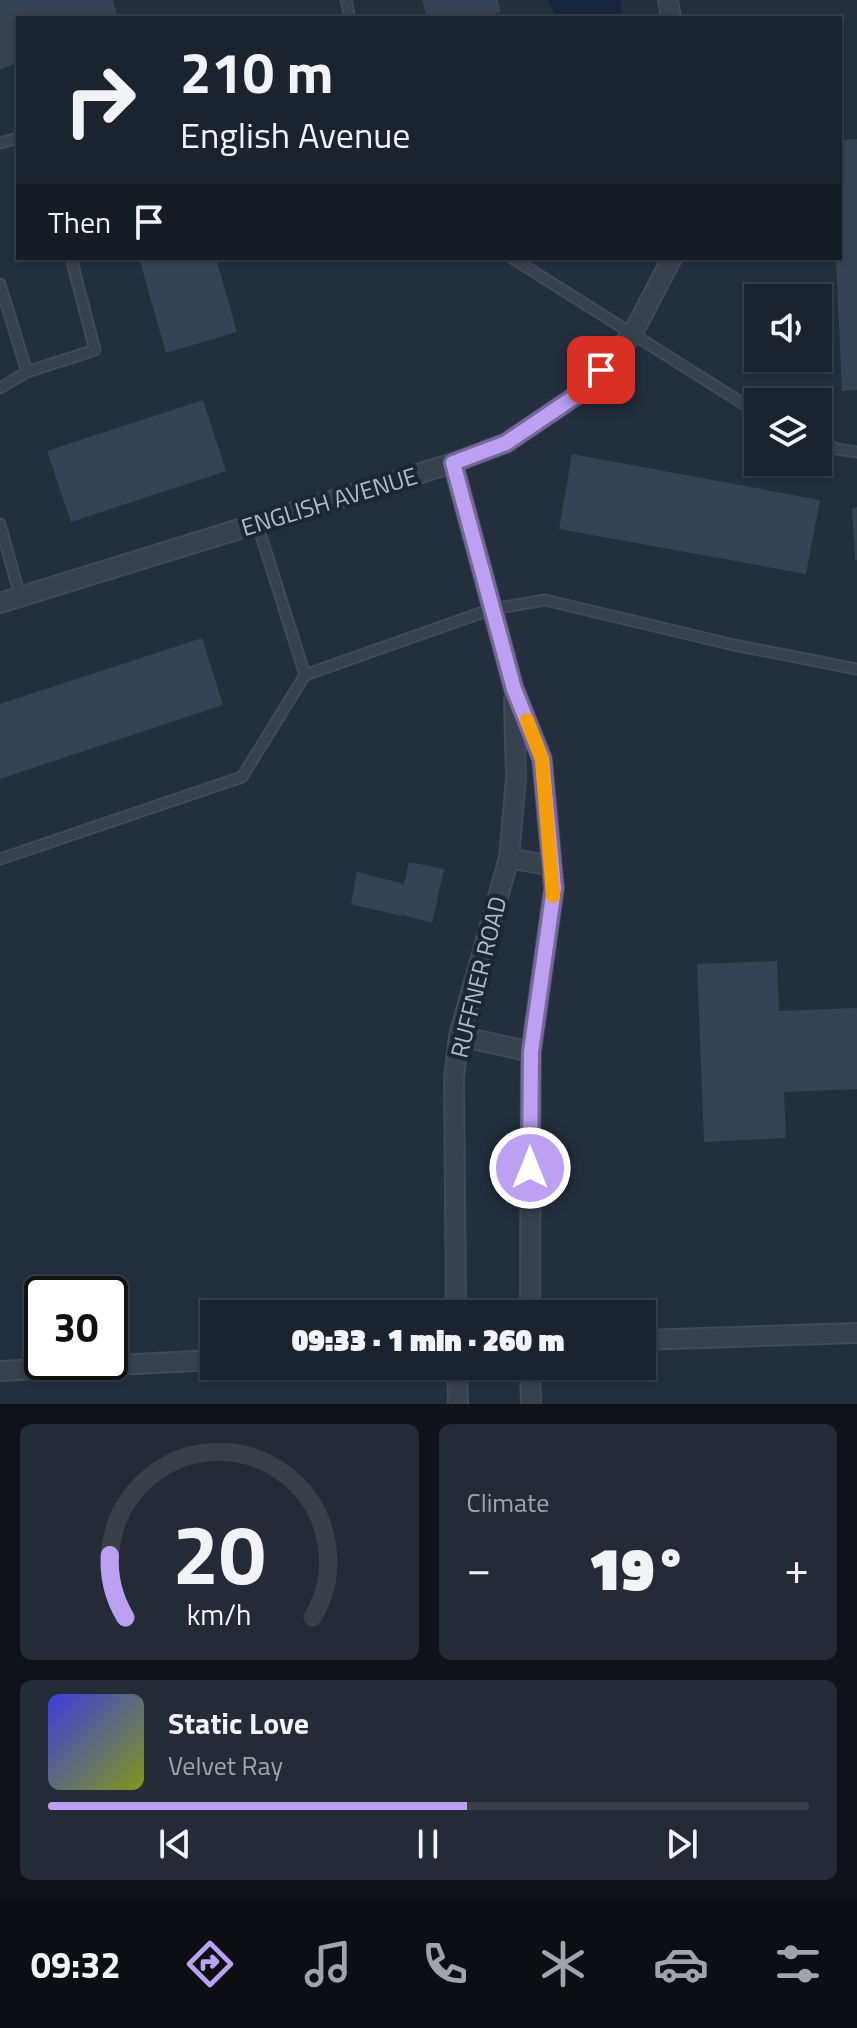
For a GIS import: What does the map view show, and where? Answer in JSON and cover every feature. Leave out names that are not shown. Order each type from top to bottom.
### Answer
[{"type":"street","name":"ENGLISH AVENUE","points":[[0,603],[453,463],[506,443],[586,389],[633,333],[671,260]]},
{"type":"street","name":"RUFFNER ROAD","points":[[453,463],[514,689],[542,759],[552,866],[554,888],[531,1052],[530,1300]]},
{"type":"street","name":"RUFFNER ROAD","points":[[456,1300],[454,1078],[459,1036],[509,858],[516,778],[514,689]]},
{"type":"street","points":[[509,858],[552,866]]},
{"type":"street","points":[[459,1036],[531,1052]]},
{"type":"street","points":[[656,1340],[857,1333]]},
{"type":"street","points":[[0,1371],[200,1361]]},
{"type":"street","points":[[457,1380],[458,1404]]},
{"type":"street","points":[[530,1380],[531,1404]]},
{"type":"lane","points":[[0,388],[27,372],[95,350],[72,260]]},
{"type":"lane","points":[[515,260],[744,404]]},
{"type":"lane","points":[[0,284],[27,372]]},
{"type":"lane","points":[[832,447],[857,452]]},
{"type":"lane","points":[[257,523],[305,675]]},
{"type":"lane","points":[[0,524],[20,596]]},
{"type":"lane","points":[[0,859],[242,777],[305,675],[492,609],[545,600],[734,645],[857,669]]},
{"type":"water","points":[[547,0],[621,0],[622,16],[557,16]]},
{"type":"building","points":[[0,0],[113,0],[117,16],[16,16],[16,64],[0,69]]},
{"type":"building","points":[[422,0],[498,0],[501,12],[486,16],[426,16]]},
{"type":"building","points":[[857,139],[857,390],[842,391],[836,260],[842,260],[842,140]]},
{"type":"building","points":[[140,260],[217,260],[237,332],[166,353]]},
{"type":"building","points":[[203,400],[226,471],[71,522],[47,451]]},
{"type":"building","points":[[572,454],[820,500],[806,574],[559,529]]},
{"type":"building","points":[[857,507],[857,560],[855,560],[852,508]]},
{"type":"building","points":[[202,638],[223,705],[0,779],[0,704]]},
{"type":"building","points":[[409,862],[444,869],[432,923],[403,915],[402,912],[401,916],[351,904],[357,872],[404,884]]},
{"type":"building","points":[[777,961],[779,1011],[857,1008],[857,1089],[784,1092],[786,1138],[704,1142],[697,964]]},
{"type":"slow traffic","points":[[527,720],[542,759],[553,896]]},
{"type":"route","points":[[530,1168],[531,1052],[554,888],[542,759],[514,689],[453,463],[506,443],[586,389],[601,370]]}]
